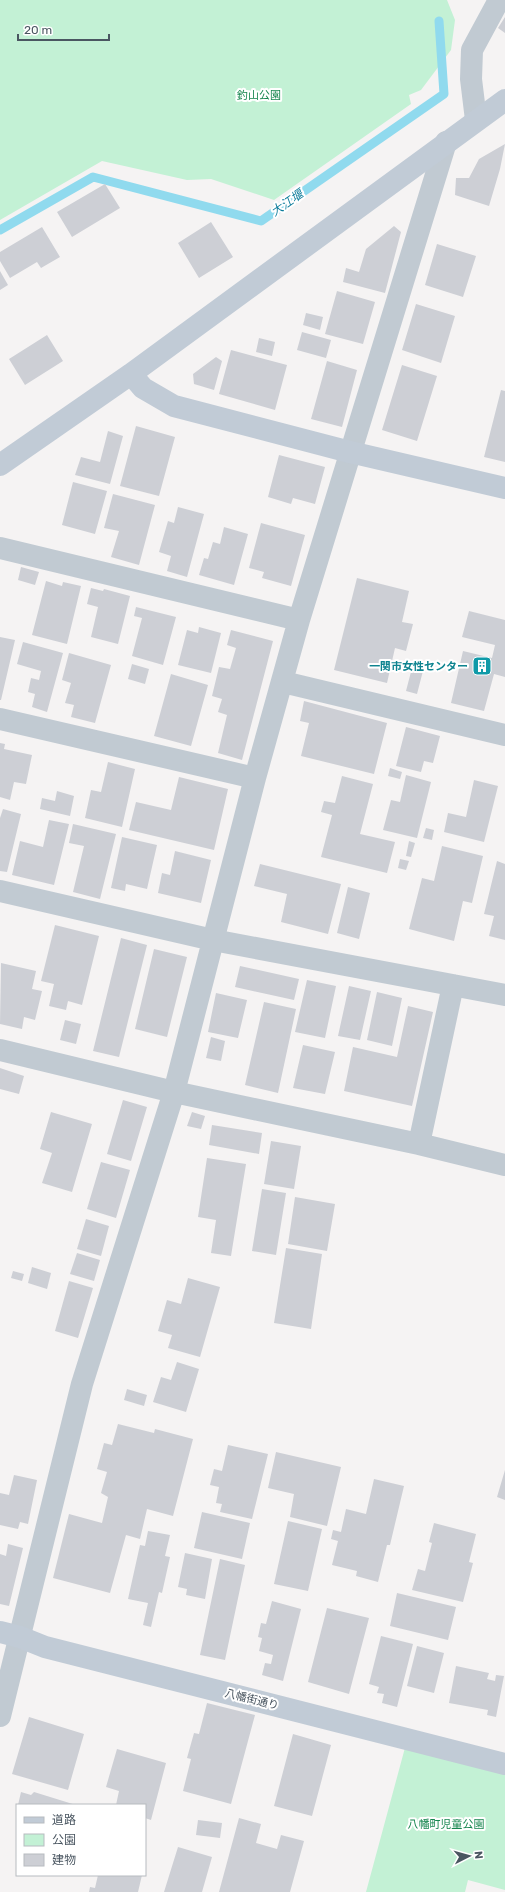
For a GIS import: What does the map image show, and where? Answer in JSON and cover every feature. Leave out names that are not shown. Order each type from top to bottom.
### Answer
[{"type":"street","points":[[476,120],[471,79],[472,50],[499,0]]},
{"type":"street","points":[[0,465],[131,374],[505,100]]},
{"type":"street","points":[[0,1716],[10,1635],[82,1384],[174,1092],[255,778],[283,682],[299,620],[446,142]]},
{"type":"street","points":[[131,374],[143,388],[174,406],[350,452],[505,488]]},
{"type":"street","points":[[0,548],[299,620]]},
{"type":"street","points":[[283,682],[505,735]]},
{"type":"street","points":[[0,719],[255,778]]},
{"type":"street","points":[[0,891],[213,940],[505,995]]},
{"type":"street","points":[[419,1144],[453,985]]},
{"type":"street","points":[[0,1050],[174,1092],[419,1144],[505,1165]]},
{"type":"street","name":"八幡街通り","points":[[10,1635],[53,1649],[505,1764]]},
{"type":"green space","name":"釣山公園","points":[[0,0],[447,0],[455,20],[451,50],[421,90],[409,95],[411,104],[274,200],[211,179],[187,180],[102,161],[0,220]]},
{"type":"green space","name":"八幡町児童公園","points":[[406,1744],[505,1771],[505,1890],[468,1880],[465,1892],[366,1892]]},
{"type":"building","points":[[505,17],[505,33],[498,28]]},
{"type":"building","points":[[505,144],[500,169],[489,206],[455,195],[456,178],[469,178],[479,159]]},
{"type":"building","points":[[105,184],[120,208],[72,237],[57,212]]},
{"type":"building","points":[[211,222],[233,257],[199,278],[178,243]]},
{"type":"building","points":[[394,226],[401,232],[385,293],[343,282],[346,268],[359,272],[366,249]]},
{"type":"building","points":[[42,227],[60,257],[41,268],[37,262],[10,278],[0,261],[0,252]]},
{"type":"building","points":[[437,244],[476,256],[463,297],[425,285]]},
{"type":"building","points":[[0,271],[8,285],[0,290]]},
{"type":"building","points":[[337,291],[375,302],[363,344],[325,334]]},
{"type":"building","points":[[416,304],[455,316],[441,363],[402,350]]},
{"type":"building","points":[[306,313],[323,317],[320,330],[303,325]]},
{"type":"building","points":[[302,332],[331,340],[326,358],[297,350]]},
{"type":"building","points":[[47,335],[63,361],[25,385],[9,359]]},
{"type":"building","points":[[259,338],[275,342],[272,356],[256,352]]},
{"type":"building","points":[[231,350],[287,365],[275,410],[219,394]]},
{"type":"building","points":[[216,357],[222,361],[214,390],[194,384],[193,374]]},
{"type":"building","points":[[327,361],[357,370],[342,427],[311,419]]},
{"type":"building","points":[[402,365],[437,376],[417,441],[382,430]]},
{"type":"building","points":[[501,390],[505,391],[505,462],[484,457]]},
{"type":"building","points":[[136,426],[175,437],[159,496],[120,486]]},
{"type":"building","points":[[108,431],[123,436],[110,484],[75,475],[81,457],[100,462]]},
{"type":"building","points":[[279,455],[325,467],[315,504],[293,498],[291,504],[268,497]]},
{"type":"building","points":[[73,482],[107,491],[95,534],[62,525]]},
{"type":"building","points":[[113,494],[155,505],[139,565],[111,557],[119,531],[104,528]]},
{"type":"building","points":[[178,507],[204,514],[187,577],[167,571],[171,556],[159,552],[168,521],[174,523]]},
{"type":"building","points":[[261,523],[305,535],[291,586],[262,578],[264,572],[249,568]]},
{"type":"building","points":[[224,527],[248,534],[234,585],[199,575],[204,558],[208,559],[213,542],[220,544]]},
{"type":"building","points":[[21,567],[39,572],[35,585],[18,580]]},
{"type":"building","points":[[357,578],[409,591],[402,622],[413,624],[406,651],[395,648],[387,683],[334,670]]},
{"type":"building","points":[[46,581],[62,586],[63,582],[81,586],[67,644],[32,635]]},
{"type":"building","points":[[91,588],[103,591],[104,589],[130,596],[118,644],[91,637],[98,607],[87,604]]},
{"type":"building","points":[[136,607],[176,617],[163,665],[132,656],[142,618],[134,616]]},
{"type":"building","name":"一関市女性センター","points":[[469,611],[505,620],[505,677],[494,674],[484,711],[451,703],[463,651],[492,658],[495,645],[462,637]]},
{"type":"building","points":[[199,627],[221,633],[211,673],[178,665],[187,630],[198,633]]},
{"type":"building","points":[[231,630],[273,641],[242,760],[218,753],[227,715],[218,712],[222,699],[212,696],[219,667],[230,669],[236,648],[227,645]]},
{"type":"building","points":[[0,637],[15,640],[1,700],[0,700]]},
{"type":"building","points":[[23,642],[63,653],[47,712],[32,707],[35,694],[28,692],[31,678],[39,680],[41,671],[17,664]]},
{"type":"building","points":[[69,653],[111,665],[95,723],[71,717],[74,705],[65,703],[71,683],[62,680]]},
{"type":"building","points":[[132,664],[149,669],[145,684],[128,679]]},
{"type":"building","points":[[413,664],[424,667],[417,694],[406,691]]},
{"type":"building","points":[[171,674],[208,685],[191,746],[154,736]]},
{"type":"building","points":[[304,701],[387,723],[374,774],[301,756],[309,723],[300,721]]},
{"type":"building","points":[[406,727],[440,736],[433,763],[424,761],[421,772],[396,766]]},
{"type":"building","points":[[0,743],[5,744],[4,749],[32,755],[26,784],[14,782],[10,800],[0,797]]},
{"type":"building","points":[[108,762],[135,769],[122,827],[85,818],[91,790],[101,792]]},
{"type":"building","points":[[390,768],[402,772],[400,779],[388,776]]},
{"type":"building","points":[[406,775],[431,782],[417,838],[383,830],[391,800],[400,802]]},
{"type":"building","points":[[342,776],[373,784],[360,834],[395,842],[387,873],[321,857],[332,815],[321,812],[324,801],[335,803]]},
{"type":"building","points":[[179,777],[228,789],[214,850],[129,830],[136,802],[171,810]]},
{"type":"building","points":[[474,780],[498,786],[484,842],[444,832],[448,813],[466,817]]},
{"type":"building","points":[[57,791],[74,796],[70,816],[40,809],[42,798],[55,801]]},
{"type":"building","points":[[3,809],[21,814],[7,872],[0,871],[0,818]]},
{"type":"building","points":[[49,820],[69,824],[54,885],[12,875],[20,841],[43,847]]},
{"type":"building","points":[[73,824],[116,834],[100,899],[73,892],[84,846],[69,843]]},
{"type":"building","points":[[426,828],[434,830],[432,840],[423,838]]},
{"type":"building","points":[[122,837],[157,845],[147,889],[126,884],[125,891],[111,888]]},
{"type":"building","points":[[409,841],[415,843],[411,857],[406,856]]},
{"type":"building","points":[[442,846],[483,856],[472,903],[463,901],[454,941],[409,929],[422,878],[434,881]]},
{"type":"building","points":[[175,851],[211,860],[201,903],[158,893],[162,873],[170,875]]},
{"type":"building","points":[[400,859],[409,861],[406,870],[398,868]]},
{"type":"building","points":[[497,861],[505,864],[505,940],[489,936],[494,916],[484,914]]},
{"type":"building","points":[[260,864],[341,884],[328,934],[281,922],[287,894],[254,886]]},
{"type":"building","points":[[348,887],[370,893],[359,939],[337,933]]},
{"type":"building","points":[[55,925],[99,936],[82,1005],[68,1001],[66,1010],[49,1006],[54,984],[41,981]]},
{"type":"building","points":[[121,938],[147,945],[119,1057],[93,1051]]},
{"type":"building","points":[[154,949],[187,957],[167,1037],[135,1029]]},
{"type":"building","points":[[1,963],[36,971],[32,989],[42,991],[35,1020],[24,1017],[22,1029],[0,1024]]},
{"type":"building","points":[[240,966],[299,979],[294,1000],[235,987]]},
{"type":"building","points":[[307,980],[336,986],[325,1038],[295,1032]]},
{"type":"building","points":[[349,986],[371,991],[360,1040],[338,1036]]},
{"type":"building","points":[[377,992],[402,998],[392,1046],[367,1040]]},
{"type":"building","points":[[216,993],[247,1000],[238,1038],[208,1032]]},
{"type":"building","points":[[264,1002],[296,1009],[278,1093],[245,1085]]},
{"type":"building","points":[[408,1006],[433,1012],[412,1106],[344,1091],[353,1047],[397,1057]]},
{"type":"building","points":[[65,1020],[81,1024],[76,1044],[60,1040]]},
{"type":"building","points":[[211,1037],[225,1041],[221,1061],[206,1058]]},
{"type":"building","points":[[303,1045],[335,1052],[325,1094],[293,1088]]},
{"type":"building","points":[[0,1068],[24,1076],[19,1094],[0,1089]]},
{"type":"building","points":[[123,1100],[147,1107],[131,1161],[107,1154]]},
{"type":"building","points":[[51,1112],[92,1124],[72,1192],[42,1183],[52,1153],[40,1149]]},
{"type":"building","points":[[192,1112],[205,1116],[201,1129],[187,1126]]},
{"type":"building","points":[[212,1125],[262,1133],[259,1154],[209,1145]]},
{"type":"building","points":[[271,1141],[301,1146],[294,1189],[264,1184]]},
{"type":"building","points":[[207,1158],[246,1164],[231,1256],[211,1253],[216,1220],[198,1217]]},
{"type":"building","points":[[101,1162],[130,1170],[116,1218],[87,1209]]},
{"type":"building","points":[[262,1189],[286,1193],[276,1255],[252,1251]]},
{"type":"building","points":[[295,1197],[335,1204],[327,1251],[288,1244]]},
{"type":"building","points":[[86,1219],[109,1226],[101,1256],[77,1249]]},
{"type":"building","points":[[286,1248],[322,1254],[311,1329],[274,1323]]},
{"type":"building","points":[[77,1253],[100,1260],[94,1281],[70,1274]]},
{"type":"building","points":[[32,1267],[51,1273],[47,1289],[28,1283]]},
{"type":"building","points":[[13,1271],[24,1274],[22,1281],[11,1278]]},
{"type":"building","points":[[188,1278],[220,1287],[200,1357],[168,1348],[172,1335],[158,1331],[167,1300],[181,1304]]},
{"type":"building","points":[[69,1281],[93,1288],[78,1338],[55,1331]]},
{"type":"building","points":[[177,1362],[199,1369],[186,1412],[153,1402],[161,1377],[171,1380]]},
{"type":"building","points":[[127,1389],[147,1395],[144,1406],[124,1400]]},
{"type":"building","points":[[118,1424],[154,1433],[155,1429],[193,1439],[173,1516],[147,1509],[140,1539],[126,1535],[110,1593],[53,1578],[69,1514],[102,1523],[108,1497],[101,1493],[107,1472],[97,1469],[104,1443],[112,1445]]},
{"type":"building","points":[[228,1445],[268,1454],[252,1519],[220,1512],[222,1504],[216,1503],[219,1487],[210,1485],[214,1469],[222,1471]]},
{"type":"building","points":[[276,1452],[341,1467],[327,1526],[290,1517],[294,1494],[268,1488]]},
{"type":"building","points":[[505,1470],[505,1500],[497,1497]]},
{"type":"building","points":[[14,1475],[37,1480],[28,1524],[20,1522],[18,1529],[0,1525],[0,1493],[9,1495]]},
{"type":"building","points":[[374,1479],[404,1486],[390,1545],[387,1545],[378,1582],[356,1576],[357,1571],[332,1565],[338,1541],[331,1539],[333,1530],[341,1532],[346,1509],[366,1514]]},
{"type":"building","points":[[202,1512],[250,1523],[242,1559],[194,1548]]},
{"type":"building","points":[[288,1521],[322,1529],[308,1591],[274,1584]]},
{"type":"building","points":[[434,1523],[476,1534],[469,1562],[473,1563],[463,1602],[412,1590],[418,1569],[425,1571],[432,1543],[429,1542]]},
{"type":"building","points":[[148,1531],[170,1535],[165,1556],[170,1557],[162,1593],[159,1592],[151,1627],[143,1625],[148,1603],[128,1599],[140,1545],[145,1546]]},
{"type":"building","points":[[8,1544],[23,1548],[9,1606],[0,1604],[0,1554],[6,1556]]},
{"type":"building","points":[[185,1553],[212,1559],[205,1599],[186,1595],[187,1589],[178,1587]]},
{"type":"building","points":[[220,1559],[245,1565],[225,1660],[200,1655]]},
{"type":"building","points":[[397,1593],[456,1607],[448,1640],[390,1626]]},
{"type":"building","points":[[272,1601],[301,1609],[283,1681],[262,1675],[265,1663],[271,1664],[273,1655],[259,1651],[262,1638],[258,1637],[261,1623],[266,1624]]},
{"type":"building","points":[[327,1608],[369,1618],[349,1694],[308,1682]]},
{"type":"building","points":[[381,1636],[413,1644],[397,1707],[382,1703],[384,1694],[377,1693],[379,1687],[369,1684]]},
{"type":"building","points":[[417,1646],[444,1653],[434,1693],[407,1686]]},
{"type":"building","points":[[456,1666],[489,1673],[487,1679],[495,1681],[496,1675],[504,1676],[496,1717],[487,1715],[488,1710],[449,1703]]},
{"type":"building","points":[[207,1703],[255,1715],[231,1804],[183,1791],[191,1759],[187,1758],[194,1733],[199,1734]]},
{"type":"building","points":[[29,1717],[84,1734],[68,1790],[12,1774]]},
{"type":"building","points":[[293,1734],[331,1745],[312,1816],[274,1806]]},
{"type":"building","points":[[117,1749],[166,1763],[151,1820],[146,1818],[146,1804],[116,1804],[119,1791],[106,1787]]},
{"type":"building","points":[[21,1792],[31,1795],[34,1792],[73,1804],[18,1804]]},
{"type":"building","points":[[239,1818],[261,1824],[256,1843],[277,1849],[281,1835],[304,1841],[290,1892],[219,1892]]},
{"type":"building","points":[[198,1820],[222,1823],[220,1838],[196,1835]]},
{"type":"building","points":[[178,1847],[212,1857],[202,1892],[164,1892]]},
{"type":"building","points":[[98,1876],[142,1876],[138,1892],[89,1892],[90,1887],[95,1888]]},
{"type":"waterway","name":"大江堰","points":[[0,230],[93,177],[261,221],[444,94],[439,21]]},
{"type":"place","name":"一関市女性センター","points":[[482,666]]}]
